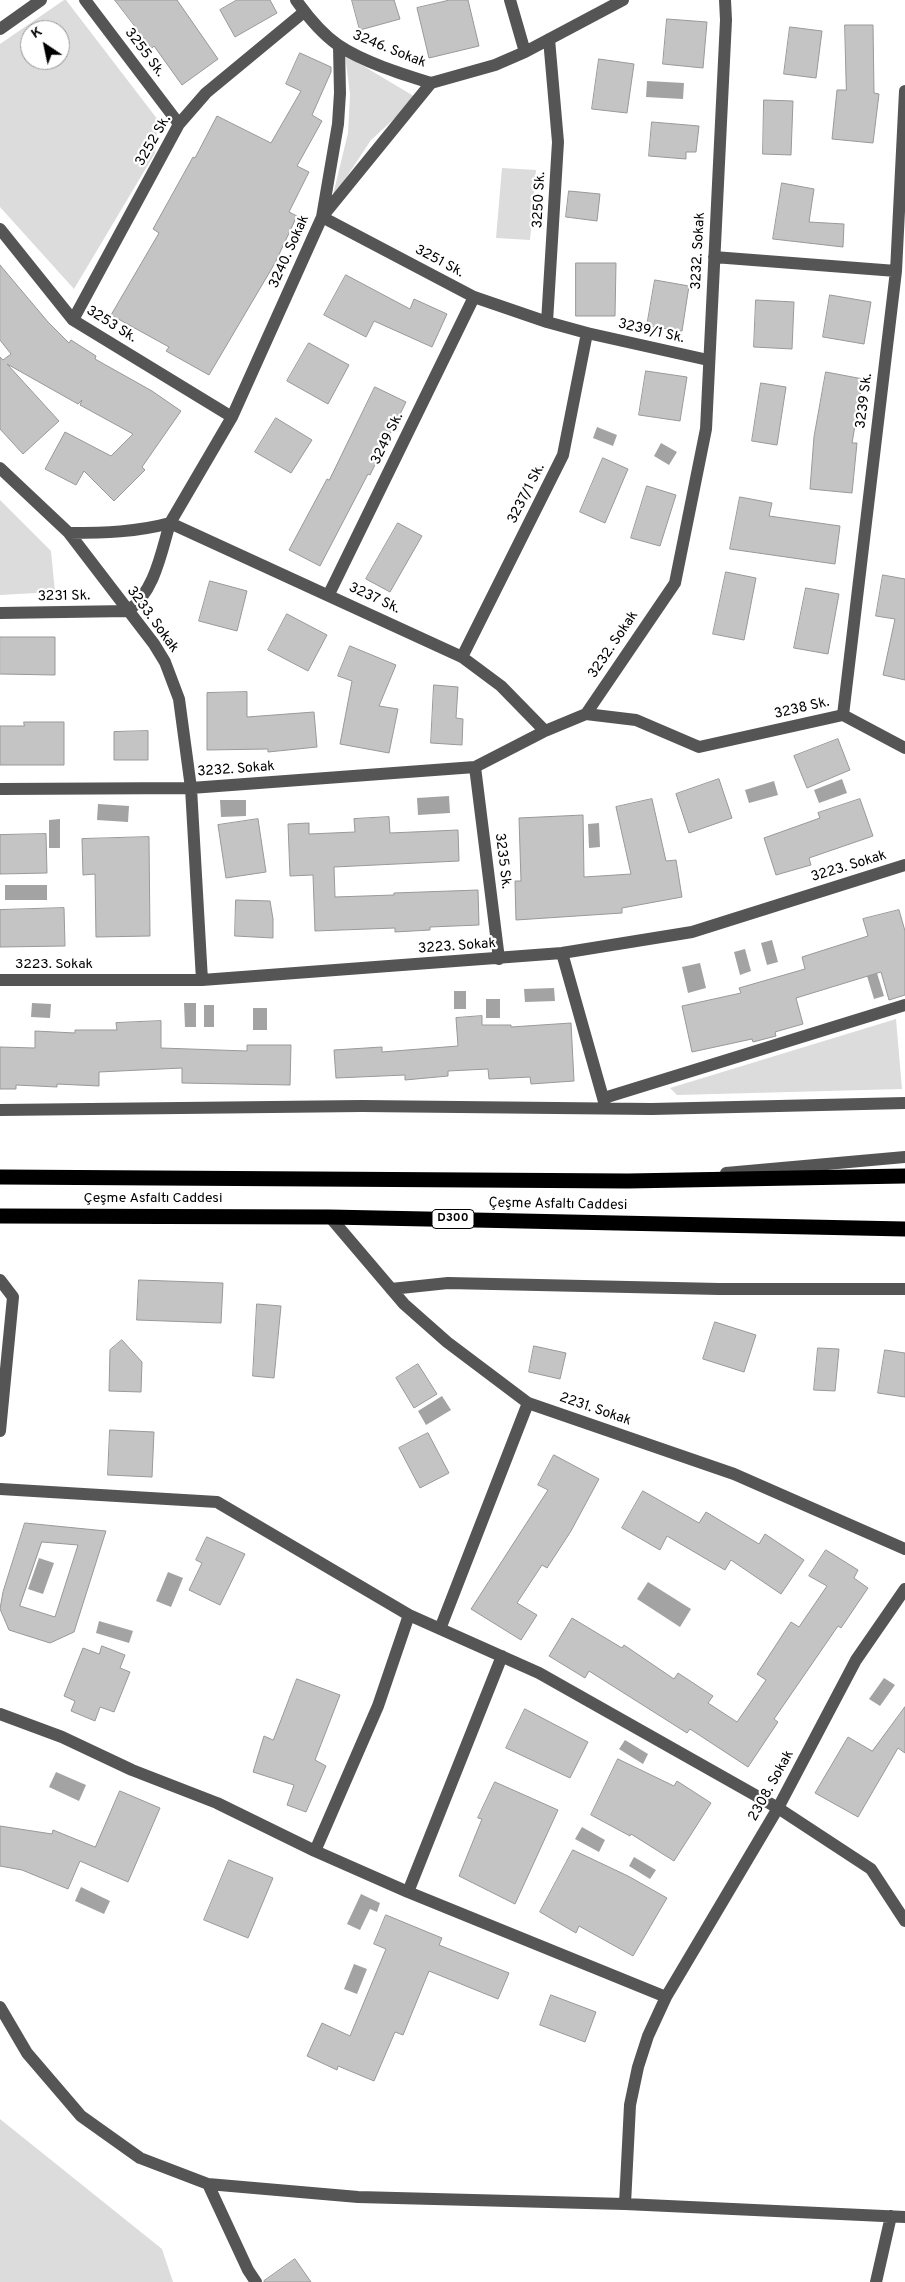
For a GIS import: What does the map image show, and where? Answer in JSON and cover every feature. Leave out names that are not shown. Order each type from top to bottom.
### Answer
[{"type":"highway","name":"Çeşme Asfaltı Caddesi","points":[[0,1177],[628,1181],[905,1176]]},
{"type":"highway","name":"Çeşme Asfaltı Caddesi","points":[[0,1216],[330,1216],[905,1229]]},
{"type":"street","points":[[0,29],[41,0]]},
{"type":"street","name":"3255 Sk.","points":[[85,0],[179,124]]},
{"type":"street","name":"3246. Sokak","points":[[296,0],[304,12],[339,46],[402,74],[431,83]]},
{"type":"street","points":[[510,0],[525,52]]},
{"type":"street","points":[[431,83],[495,65],[525,52],[623,0]]},
{"type":"street","name":"3232. Sokak","points":[[0,789],[191,788],[475,768],[546,731],[586,714],[675,583],[706,428],[726,20],[725,0]]},
{"type":"street","name":"3252 Sk.","points":[[74,320],[179,124],[206,93],[304,12]]},
{"type":"street","name":"3250 Sk.","points":[[547,322],[558,142],[549,39]]},
{"type":"street","points":[[322,217],[338,124],[340,92],[339,46]]},
{"type":"street","name":"3240. Sokak","points":[[128,610],[140,600],[151,584],[170,523],[232,417],[322,217],[431,83]]},
{"type":"street","name":"3239 Sk.","points":[[843,715],[896,271],[905,91]]},
{"type":"street","name":"3251 Sk.","points":[[322,217],[474,297],[547,322]]},
{"type":"street","name":"3253 Sk.","points":[[0,228],[74,320],[232,417]]},
{"type":"street","points":[[714,256],[896,271]]},
{"type":"street","name":"3249 Sk.","points":[[329,594],[474,297]]},
{"type":"street","points":[[547,322],[587,333]]},
{"type":"street","name":"3239/1 Sk.","points":[[587,333],[708,360]]},
{"type":"street","name":"3237/1 Sk.","points":[[462,657],[563,455],[587,333]]},
{"type":"street","name":"3233. Sokak","points":[[0,468],[69,533],[158,650],[174,682],[179,699],[191,788],[202,980]]},
{"type":"street","points":[[69,533],[126,532],[170,523]]},
{"type":"street","name":"3237 Sk.","points":[[170,523],[329,594],[462,657],[501,686],[546,731]]},
{"type":"street","name":"3231 Sk.","points":[[0,614],[128,610]]},
{"type":"street","name":"3238 Sk.","points":[[586,714],[636,720],[699,747],[843,715],[905,748]]},
{"type":"street","name":"3235 Sk.","points":[[475,768],[499,959]]},
{"type":"street","name":"3223. Sokak","points":[[0,980],[202,980],[562,953],[692,932],[905,865]]},
{"type":"street","points":[[562,953],[604,1103]]},
{"type":"street","points":[[604,1103],[905,1005]]},
{"type":"street","points":[[0,1110],[604,1103],[652,1108],[905,1103]]},
{"type":"street","points":[[628,1181],[905,1157]]},
{"type":"street","name":"2231. Sokak","points":[[330,1216],[404,1304],[447,1342],[528,1403],[734,1474],[905,1549]]},
{"type":"street","points":[[0,1280],[13,1297],[0,1431]]},
{"type":"street","points":[[391,1289],[448,1283],[719,1289],[905,1289]]},
{"type":"street","points":[[440,1629],[528,1403]]},
{"type":"street","points":[[0,1489],[217,1502],[409,1615],[540,1673],[778,1808],[871,1868],[905,1921]]},
{"type":"street","name":"2308. Sokak","points":[[625,2204],[630,2105],[638,2067],[666,1997],[778,1808],[856,1660],[905,1589]]},
{"type":"street","points":[[314,1851],[378,1706],[409,1615]]},
{"type":"street","points":[[408,1892],[502,1656]]},
{"type":"street","points":[[0,1714],[62,1737],[132,1770],[217,1804],[314,1851],[408,1892],[666,1997]]},
{"type":"street","points":[[0,2007],[27,2053],[81,2116],[140,2158],[208,2184],[358,2197],[625,2204],[905,2217]]},
{"type":"street","points":[[208,2184],[248,2270],[256,2282]]},
{"type":"street","points":[[876,2282],[891,2216]]},
{"type":"shaded area","points":[[66,0],[158,120],[155,153],[74,289],[0,207],[0,44],[20,30],[20,70],[70,70],[70,20],[35,20]]},
{"type":"shaded area","points":[[345,55],[417,98],[371,140],[332,199],[348,133],[350,94]]},
{"type":"shaded area","points":[[647,81],[684,83],[683,99],[646,97]]},
{"type":"shaded area","points":[[502,168],[536,170],[530,240],[496,238]]},
{"type":"shaded area","points":[[597,427],[617,435],[613,446],[593,438]]},
{"type":"shaded area","points":[[661,443],[677,452],[669,465],[654,456]]},
{"type":"shaded area","points":[[0,500],[51,551],[55,592],[0,595]]},
{"type":"shaded area","points":[[842,779],[847,793],[819,803],[814,790]]},
{"type":"shaded area","points":[[774,781],[778,795],[749,803],[745,790]]},
{"type":"shaded area","points":[[449,796],[450,813],[418,815],[417,798]]},
{"type":"shaded area","points":[[220,800],[246,800],[246,816],[221,817]]},
{"type":"shaded area","points":[[98,804],[129,806],[128,822],[97,820]]},
{"type":"shaded area","points":[[60,819],[60,848],[49,848],[49,820]]},
{"type":"shaded area","points":[[599,823],[600,847],[589,848],[588,824]]},
{"type":"shaded area","points":[[5,885],[47,885],[47,900],[5,900]]},
{"type":"shaded area","points":[[772,940],[778,962],[767,965],[761,943]]},
{"type":"shaded area","points":[[745,949],[751,971],[740,975],[734,952]]},
{"type":"shaded area","points":[[700,963],[706,988],[688,993],[682,967]]},
{"type":"shaded area","points":[[877,973],[884,996],[874,999],[867,976]]},
{"type":"shaded area","points":[[554,988],[555,1001],[525,1002],[524,989]]},
{"type":"shaded area","points":[[454,991],[466,991],[466,1009],[454,1009]]},
{"type":"shaded area","points":[[486,999],[500,999],[500,1018],[486,1018]]},
{"type":"shaded area","points":[[32,1003],[51,1004],[50,1018],[31,1017]]},
{"type":"shaded area","points":[[184,1003],[196,1003],[196,1027],[185,1027]]},
{"type":"shaded area","points":[[204,1005],[214,1005],[214,1027],[204,1027]]},
{"type":"shaded area","points":[[253,1008],[267,1008],[267,1030],[253,1030]]},
{"type":"shaded area","points":[[896,1019],[902,1089],[677,1095],[670,1088]]},
{"type":"shaded area","points":[[442,1396],[451,1410],[426,1425],[418,1411]]},
{"type":"shaded area","points":[[39,1558],[54,1563],[43,1594],[28,1589]]},
{"type":"shaded area","points":[[168,1572],[183,1578],[171,1607],[156,1601]]},
{"type":"shaded area","points":[[648,1582],[691,1609],[680,1627],[637,1599]]},
{"type":"shaded area","points":[[99,1621],[133,1631],[129,1643],[96,1633]]},
{"type":"shaded area","points":[[884,1678],[895,1685],[880,1706],[869,1699]]},
{"type":"shaded area","points":[[625,1740],[648,1754],[643,1764],[619,1749]]},
{"type":"shaded area","points":[[56,1772],[86,1785],[79,1801],[49,1787]]},
{"type":"shaded area","points":[[582,1827],[605,1840],[599,1852],[575,1839]]},
{"type":"shaded area","points":[[634,1857],[656,1870],[650,1879],[629,1866]]},
{"type":"shaded area","points":[[81,1887],[110,1901],[104,1914],[75,1901]]},
{"type":"shaded area","points":[[361,1894],[380,1903],[377,1912],[370,1909],[360,1930],[347,1924]]},
{"type":"shaded area","points":[[354,1964],[367,1969],[357,1994],[344,1989]]},
{"type":"shaded area","points":[[0,2119],[162,2249],[173,2282],[0,2282]]},
{"type":"building","points":[[115,0],[177,0],[218,59],[182,85],[154,46],[152,48]]},
{"type":"building","points":[[237,0],[270,0],[277,13],[235,37],[220,10]]},
{"type":"building","points":[[352,0],[394,0],[400,19],[360,30]]},
{"type":"building","points":[[450,0],[468,0],[479,46],[429,58],[417,8]]},
{"type":"building","points":[[667,19],[707,22],[703,68],[663,64]]},
{"type":"building","points":[[845,25],[873,25],[874,93],[879,94],[873,143],[832,139],[837,90],[846,90]]},
{"type":"building","points":[[790,27],[822,31],[816,78],[784,74]]},
{"type":"building","points":[[300,53],[331,67],[331,72],[312,115],[322,121],[297,166],[309,172],[289,212],[297,216],[275,263],[209,375],[166,351],[169,347],[111,315],[159,233],[153,229],[193,157],[195,158],[217,116],[271,143],[301,91],[286,84]]},
{"type":"building","points":[[599,59],[634,64],[627,113],[592,109]]},
{"type":"building","points":[[764,100],[793,101],[791,155],[763,154]]},
{"type":"building","points":[[652,122],[699,126],[696,152],[686,152],[686,159],[649,156]]},
{"type":"building","points":[[782,183],[814,189],[809,222],[844,224],[843,247],[773,239]]},
{"type":"building","points":[[569,191],[600,194],[597,221],[566,217]]},
{"type":"building","points":[[576,263],[616,263],[615,316],[576,316]]},
{"type":"building","points":[[0,265],[48,322],[69,343],[71,340],[96,356],[95,359],[152,391],[181,411],[142,467],[145,470],[114,501],[84,471],[76,485],[45,469],[65,432],[111,456],[133,434],[80,405],[82,400],[78,404],[7,364],[59,421],[23,454],[0,429],[0,357],[3,360],[11,354],[0,340]]},
{"type":"building","points":[[346,275],[410,309],[414,299],[447,314],[432,347],[374,321],[366,337],[324,315]]},
{"type":"building","points":[[655,280],[689,286],[682,331],[647,326]]},
{"type":"building","points":[[830,295],[871,302],[864,344],[823,337]]},
{"type":"building","points":[[756,300],[794,302],[792,349],[754,347]]},
{"type":"building","points":[[309,343],[349,365],[328,404],[287,381]]},
{"type":"building","points":[[646,371],[687,377],[680,421],[639,415]]},
{"type":"building","points":[[826,372],[863,379],[852,443],[857,443],[852,493],[810,489],[814,437]]},
{"type":"building","points":[[761,383],[786,387],[777,445],[752,441]]},
{"type":"building","points":[[375,387],[406,402],[370,475],[368,474],[320,566],[289,550],[327,479],[329,480]]},
{"type":"building","points":[[276,418],[312,440],[291,473],[255,452]]},
{"type":"building","points":[[603,458],[628,469],[605,523],[580,512]]},
{"type":"building","points":[[647,486],[676,495],[660,546],[631,538]]},
{"type":"building","points":[[740,497],[772,503],[769,516],[840,526],[835,564],[730,549]]},
{"type":"building","points":[[398,523],[422,536],[390,592],[366,579]]},
{"type":"building","points":[[726,572],[756,578],[744,640],[713,634]]},
{"type":"building","points":[[883,575],[905,579],[905,680],[883,675],[895,619],[876,616]]},
{"type":"building","points":[[210,581],[247,591],[237,631],[199,621]]},
{"type":"building","points":[[806,588],[839,594],[828,654],[794,648]]},
{"type":"building","points":[[287,614],[327,635],[308,671],[268,650]]},
{"type":"building","points":[[0,637],[55,637],[55,675],[0,674]]},
{"type":"building","points":[[350,646],[396,665],[379,706],[398,709],[389,753],[340,744],[352,681],[338,676]]},
{"type":"building","points":[[434,685],[458,687],[456,718],[463,719],[462,745],[431,743]]},
{"type":"building","points":[[247,692],[247,717],[314,712],[317,747],[268,752],[268,749],[207,750],[207,693]]},
{"type":"building","points":[[24,722],[64,722],[64,765],[0,765],[0,726],[24,726]]},
{"type":"building","points":[[148,731],[148,760],[114,760],[114,732]]},
{"type":"building","points":[[838,739],[850,770],[807,788],[794,756]]},
{"type":"building","points":[[719,779],[732,818],[689,833],[676,794]]},
{"type":"building","points":[[652,799],[666,861],[676,860],[682,897],[622,908],[622,913],[516,920],[515,881],[521,881],[519,818],[583,815],[584,877],[631,874],[616,807]]},
{"type":"building","points":[[860,799],[873,836],[809,858],[811,865],[776,875],[764,838],[820,818],[818,813]]},
{"type":"building","points":[[389,817],[390,833],[458,830],[459,861],[334,867],[335,897],[478,890],[479,925],[430,927],[430,930],[395,932],[395,928],[315,931],[313,875],[290,876],[288,824],[309,823],[309,834],[355,832],[354,819]]},
{"type":"building","points":[[258,819],[266,872],[226,878],[218,825]]},
{"type":"building","points":[[46,834],[47,873],[0,874],[0,835]]},
{"type":"building","points":[[149,837],[150,936],[96,937],[95,874],[83,875],[82,839]]},
{"type":"building","points":[[236,900],[270,901],[273,919],[273,938],[235,936]]},
{"type":"building","points":[[64,908],[65,946],[0,947],[0,910]]},
{"type":"building","points":[[899,910],[905,931],[905,995],[889,1000],[881,972],[796,998],[803,1024],[775,1032],[776,1036],[753,1042],[752,1039],[692,1052],[682,1006],[741,993],[739,988],[805,969],[802,957],[868,936],[863,919]]},
{"type":"building","points":[[482,1016],[482,1025],[511,1025],[511,1027],[571,1023],[574,1081],[531,1084],[530,1077],[489,1079],[488,1069],[448,1071],[448,1076],[405,1080],[405,1075],[336,1078],[334,1050],[382,1047],[382,1052],[458,1046],[456,1018]]},
{"type":"building","points":[[161,1021],[161,1048],[247,1051],[247,1045],[291,1045],[290,1085],[182,1083],[182,1068],[99,1072],[99,1086],[57,1084],[57,1087],[16,1085],[16,1089],[0,1089],[0,1047],[35,1048],[35,1031],[75,1033],[75,1030],[117,1030],[116,1023]]},
{"type":"building","points":[[139,1280],[223,1283],[221,1323],[137,1320]]},
{"type":"building","points":[[257,1304],[281,1306],[274,1378],[253,1376]]},
{"type":"building","points":[[715,1322],[756,1335],[744,1372],[703,1359]]},
{"type":"building","points":[[122,1340],[142,1362],[141,1392],[109,1391],[110,1350]]},
{"type":"building","points":[[534,1346],[566,1353],[560,1379],[529,1372]]},
{"type":"building","points":[[818,1348],[839,1349],[835,1391],[814,1390]]},
{"type":"building","points":[[885,1350],[905,1353],[905,1397],[878,1393]]},
{"type":"building","points":[[418,1364],[437,1394],[414,1408],[396,1378]]},
{"type":"building","points":[[110,1430],[154,1432],[152,1477],[108,1475]]},
{"type":"building","points":[[428,1433],[449,1473],[420,1488],[399,1448]]},
{"type":"building","points":[[554,1455],[599,1479],[571,1531],[547,1568],[542,1565],[517,1603],[537,1615],[521,1640],[471,1609],[548,1490],[538,1485]]},
{"type":"building","points":[[643,1491],[699,1523],[706,1512],[759,1544],[765,1534],[804,1560],[781,1594],[731,1560],[725,1570],[667,1536],[660,1550],[622,1528]]},
{"type":"building","points":[[25,1523],[106,1531],[74,1632],[50,1643],[9,1630],[0,1609],[3,1592]],"holes":[[[42,1542],[78,1545],[55,1617],[20,1606]]]},
{"type":"building","points":[[207,1537],[245,1554],[220,1605],[189,1590],[202,1563],[196,1560]]},
{"type":"building","points":[[826,1550],[858,1570],[854,1578],[868,1588],[841,1628],[838,1626],[774,1719],[778,1722],[748,1767],[690,1729],[687,1733],[589,1671],[585,1678],[549,1656],[572,1618],[622,1648],[624,1645],[674,1679],[678,1673],[713,1696],[708,1703],[737,1722],[766,1680],[757,1674],[791,1622],[799,1627],[827,1586],[809,1576]]},
{"type":"building","points":[[102,1646],[125,1655],[120,1668],[130,1672],[114,1712],[100,1707],[95,1721],[71,1711],[75,1701],[64,1696],[83,1648],[99,1654]]},
{"type":"building","points":[[297,1679],[340,1695],[315,1760],[326,1766],[306,1812],[287,1805],[294,1785],[253,1772],[264,1736],[273,1740]]},
{"type":"building","points":[[905,1707],[905,1753],[898,1748],[858,1817],[815,1793],[848,1737],[872,1751]]},
{"type":"building","points":[[525,1709],[588,1742],[570,1778],[506,1748]]},
{"type":"building","points":[[618,1759],[674,1786],[677,1781],[711,1803],[674,1861],[631,1834],[630,1836],[591,1815]]},
{"type":"building","points":[[495,1782],[558,1810],[515,1904],[459,1876],[482,1819],[478,1818]]},
{"type":"building","points":[[120,1791],[160,1808],[128,1882],[80,1861],[68,1889],[22,1870],[0,1866],[0,1826],[52,1834],[53,1830],[95,1847]]},
{"type":"building","points":[[573,1850],[628,1876],[667,1898],[633,1956],[579,1926],[576,1933],[540,1912]]},
{"type":"building","points":[[229,1860],[273,1878],[248,1938],[204,1920]]},
{"type":"building","points":[[386,1915],[442,1938],[439,1945],[509,1973],[498,1999],[429,1971],[403,2035],[395,2032],[374,2081],[338,2066],[337,2070],[307,2056],[322,2023],[350,2036],[386,1949],[374,1944]]},
{"type":"building","points":[[551,1995],[596,2012],[585,2042],[540,2025]]},
{"type":"building","points":[[295,2259],[311,2282],[264,2282],[264,2281]]}]
